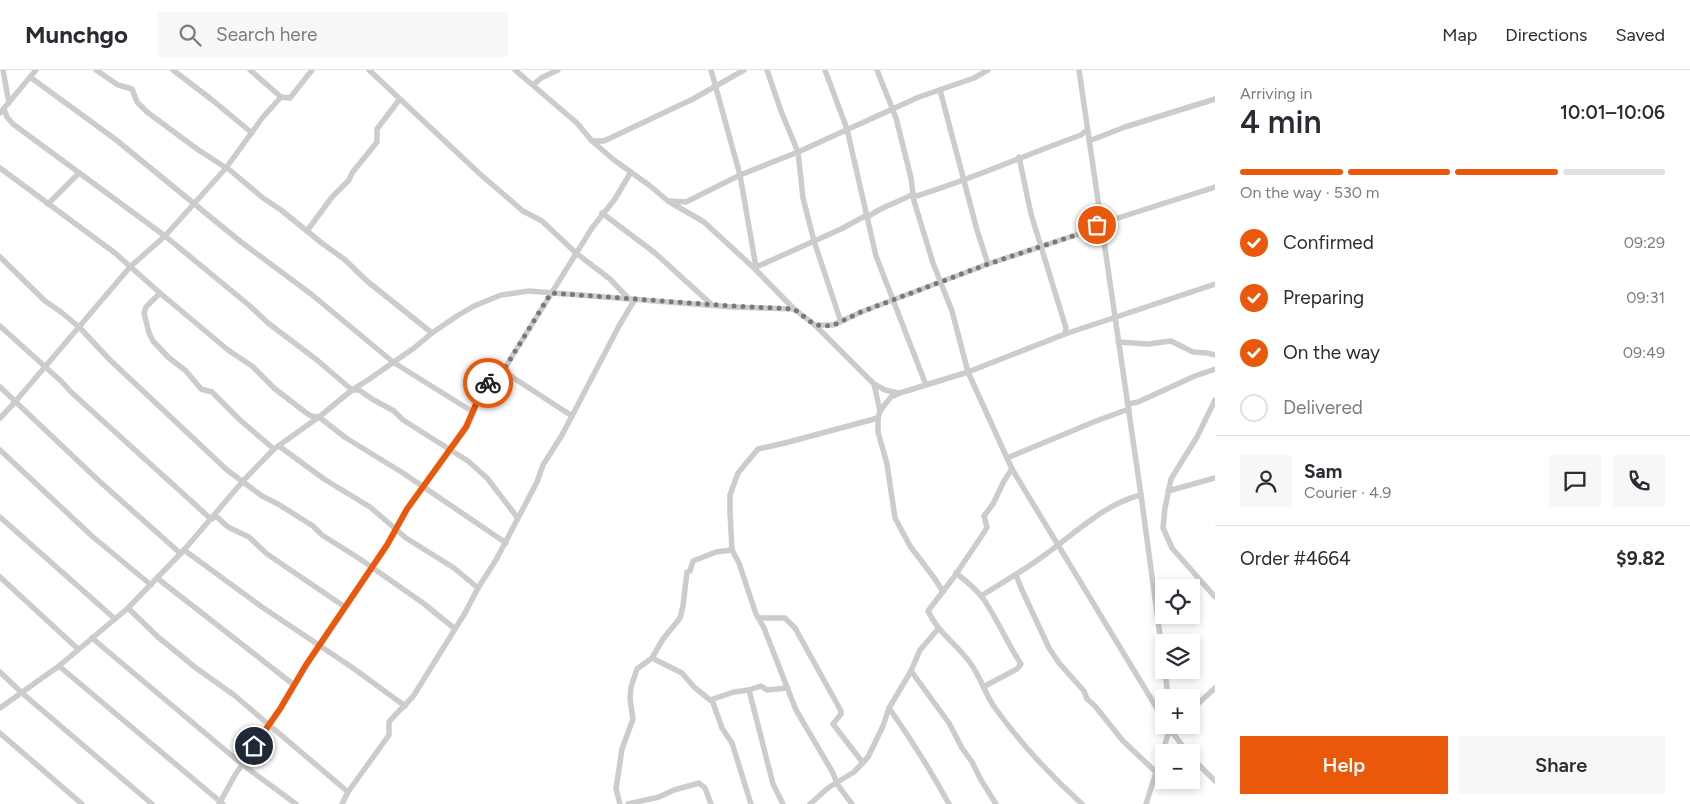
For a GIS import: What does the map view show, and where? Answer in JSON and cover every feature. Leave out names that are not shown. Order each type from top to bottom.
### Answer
[{"type":"street","points":[[3,70],[9,103]]},
{"type":"street","points":[[36,70],[2,111],[13,124],[165,236],[268,323],[317,360],[352,390],[359,390],[394,411],[403,420],[468,461],[487,478],[517,517]]},
{"type":"street","points":[[96,70],[118,85],[132,90],[137,102],[147,112],[282,210],[432,333]]},
{"type":"street","points":[[173,70],[211,98],[252,133]]},
{"type":"street","points":[[250,70],[281,97],[290,98],[312,70]]},
{"type":"street","points":[[369,70],[493,186],[523,211],[542,222],[632,299]]},
{"type":"street","points":[[515,70],[578,123],[592,141],[604,151],[668,201],[704,222],[755,267],[794,309],[815,325],[874,384],[885,390],[900,393]]},
{"type":"street","points":[[533,85],[558,70]]},
{"type":"street","points":[[711,70],[740,175],[755,267]]},
{"type":"street","points":[[592,141],[604,141],[694,100],[716,85],[744,70]]},
{"type":"street","points":[[767,70],[780,111],[798,152],[803,198],[814,241],[841,322]]},
{"type":"street","points":[[825,70],[847,129],[876,256],[926,385]]},
{"type":"street","points":[[877,70],[892,109],[908,164],[913,197],[940,282],[952,311],[968,372],[1012,470],[1155,705]]},
{"type":"street","points":[[668,201],[686,202],[740,175],[798,152],[892,109],[988,70]]},
{"type":"street","points":[[1079,70],[1160,634]]},
{"type":"street","points":[[30,77],[115,139],[241,242],[311,294],[393,362],[473,412]]},
{"type":"street","points":[[940,90],[977,230],[988,264]]},
{"type":"street","points":[[0,418],[130,267],[165,236],[195,204],[226,168],[281,97]]},
{"type":"street","points":[[1081,135],[1088,139],[1215,99]]},
{"type":"street","points":[[306,231],[377,142],[377,129],[400,100]]},
{"type":"street","points":[[755,267],[868,216],[875,211],[964,181],[1019,157],[1081,135],[1087,130]]},
{"type":"street","points":[[604,151],[612,137]]},
{"type":"street","points":[[1019,157],[1031,214],[1068,332]]},
{"type":"street","points":[[0,168],[115,253],[160,294],[228,350],[252,366],[286,397],[311,416],[319,417],[346,438],[403,472],[423,488],[506,543]]},
{"type":"street","points":[[503,371],[576,253],[620,191],[631,172]]},
{"type":"street","points":[[48,204],[78,173]]},
{"type":"street","points":[[815,325],[832,326],[861,312],[988,264],[1041,248],[1215,187]]},
{"type":"street","points":[[866,208],[875,211]]},
{"type":"street","points":[[602,214],[655,253],[710,304]]},
{"type":"street","points":[[0,257],[45,301],[62,312],[214,458],[262,496],[313,526],[423,603],[454,628]]},
{"type":"street","points":[[943,592],[935,578],[917,557],[895,518],[887,464],[878,432],[880,411],[892,397],[968,372],[1068,332],[1115,319],[1215,284]]},
{"type":"street","points":[[0,708],[58,666],[128,608],[276,447],[432,333],[474,306],[501,295],[529,291],[794,309]]},
{"type":"street","points":[[160,294],[146,306],[144,313],[149,333],[153,341],[201,389],[212,392],[241,421],[276,447],[370,507],[418,547],[465,576],[478,588]]},
{"type":"street","points":[[342,804],[348,792],[389,735],[389,722],[405,706],[438,658],[506,543],[543,465],[562,436],[632,299]]},
{"type":"street","points":[[0,326],[172,485],[211,518],[217,517],[228,527],[249,538],[267,554],[345,608]]},
{"type":"street","points":[[1118,342],[1148,344],[1171,341],[1193,352],[1215,355]]},
{"type":"street","points":[[1007,458],[1215,369]]},
{"type":"street","points":[[58,666],[221,803],[294,685],[372,568],[407,509],[466,427],[480,395],[497,370],[503,371],[572,416]]},
{"type":"street","points":[[874,384],[880,411]]},
{"type":"street","points":[[0,387],[98,480],[182,551],[405,706]]},
{"type":"street","points":[[1215,400],[1197,437],[1171,479],[1163,528],[1172,548],[1215,597]]},
{"type":"street","points":[[852,804],[837,784],[833,773],[796,710],[747,590],[739,563],[732,550],[730,512],[732,487],[738,473],[754,452],[762,447],[784,444],[878,418]]},
{"type":"street","points":[[0,450],[86,530],[150,585]]},
{"type":"street","points":[[1012,470],[984,516],[987,527],[985,531],[954,578],[928,611],[938,629],[963,653],[985,686],[995,707],[1053,777],[1082,804]]},
{"type":"street","points":[[1168,491],[1215,478]]},
{"type":"street","points":[[981,596],[1016,575],[1113,507],[1132,497],[1141,495]]},
{"type":"street","points":[[0,517],[115,619]]},
{"type":"street","points":[[711,804],[705,788],[699,783],[626,804],[620,804],[616,789],[621,755],[633,719],[630,699],[631,687],[637,669],[652,658],[663,639],[680,618],[687,572],[690,571],[693,561],[708,555],[732,550]]},
{"type":"street","points":[[956,573],[981,596],[1006,635],[1012,653],[1021,664],[1017,669],[985,686]]},
{"type":"street","points":[[1016,575],[1049,648],[1059,663],[1084,691],[1087,699],[1095,706],[1123,741],[1155,771]]},
{"type":"street","points":[[0,577],[78,649]]},
{"type":"street","points":[[157,578],[294,685]]},
{"type":"street","points":[[128,608],[158,637],[196,668],[234,695],[348,792]]},
{"type":"street","points":[[759,618],[785,618],[795,628],[841,711],[841,714],[833,724],[863,763]]},
{"type":"street","points":[[810,804],[828,788],[854,772],[868,757],[883,726],[889,708],[911,672],[920,650],[938,629]]},
{"type":"street","points":[[92,638],[243,765],[296,804]]},
{"type":"street","points":[[652,658],[682,673],[708,700],[761,686],[767,690],[787,688]]},
{"type":"street","points":[[0,672],[152,804]]},
{"type":"street","points":[[911,672],[949,723],[996,804]]},
{"type":"street","points":[[1200,702],[1215,688]]},
{"type":"street","points":[[749,690],[773,784],[783,804]]},
{"type":"street","points":[[712,700],[722,728],[732,742],[751,804]]},
{"type":"street","points":[[889,708],[928,766],[949,804]]},
{"type":"street","points":[[0,733],[82,804]]},
{"type":"street","points":[[1200,766],[1215,781]]},
{"type":"street","points":[[1146,804],[1155,775]]},
{"type":"street","points":[[613,804],[617,796]]},
{"type":"way so far","points":[[488,383],[497,370],[503,371],[551,293],[794,309],[815,325],[832,326],[861,312],[988,264],[1085,232],[1097,225]]},
{"type":"route","points":[[254,746],[387,545],[407,509],[466,427],[480,395],[488,383]]}]
